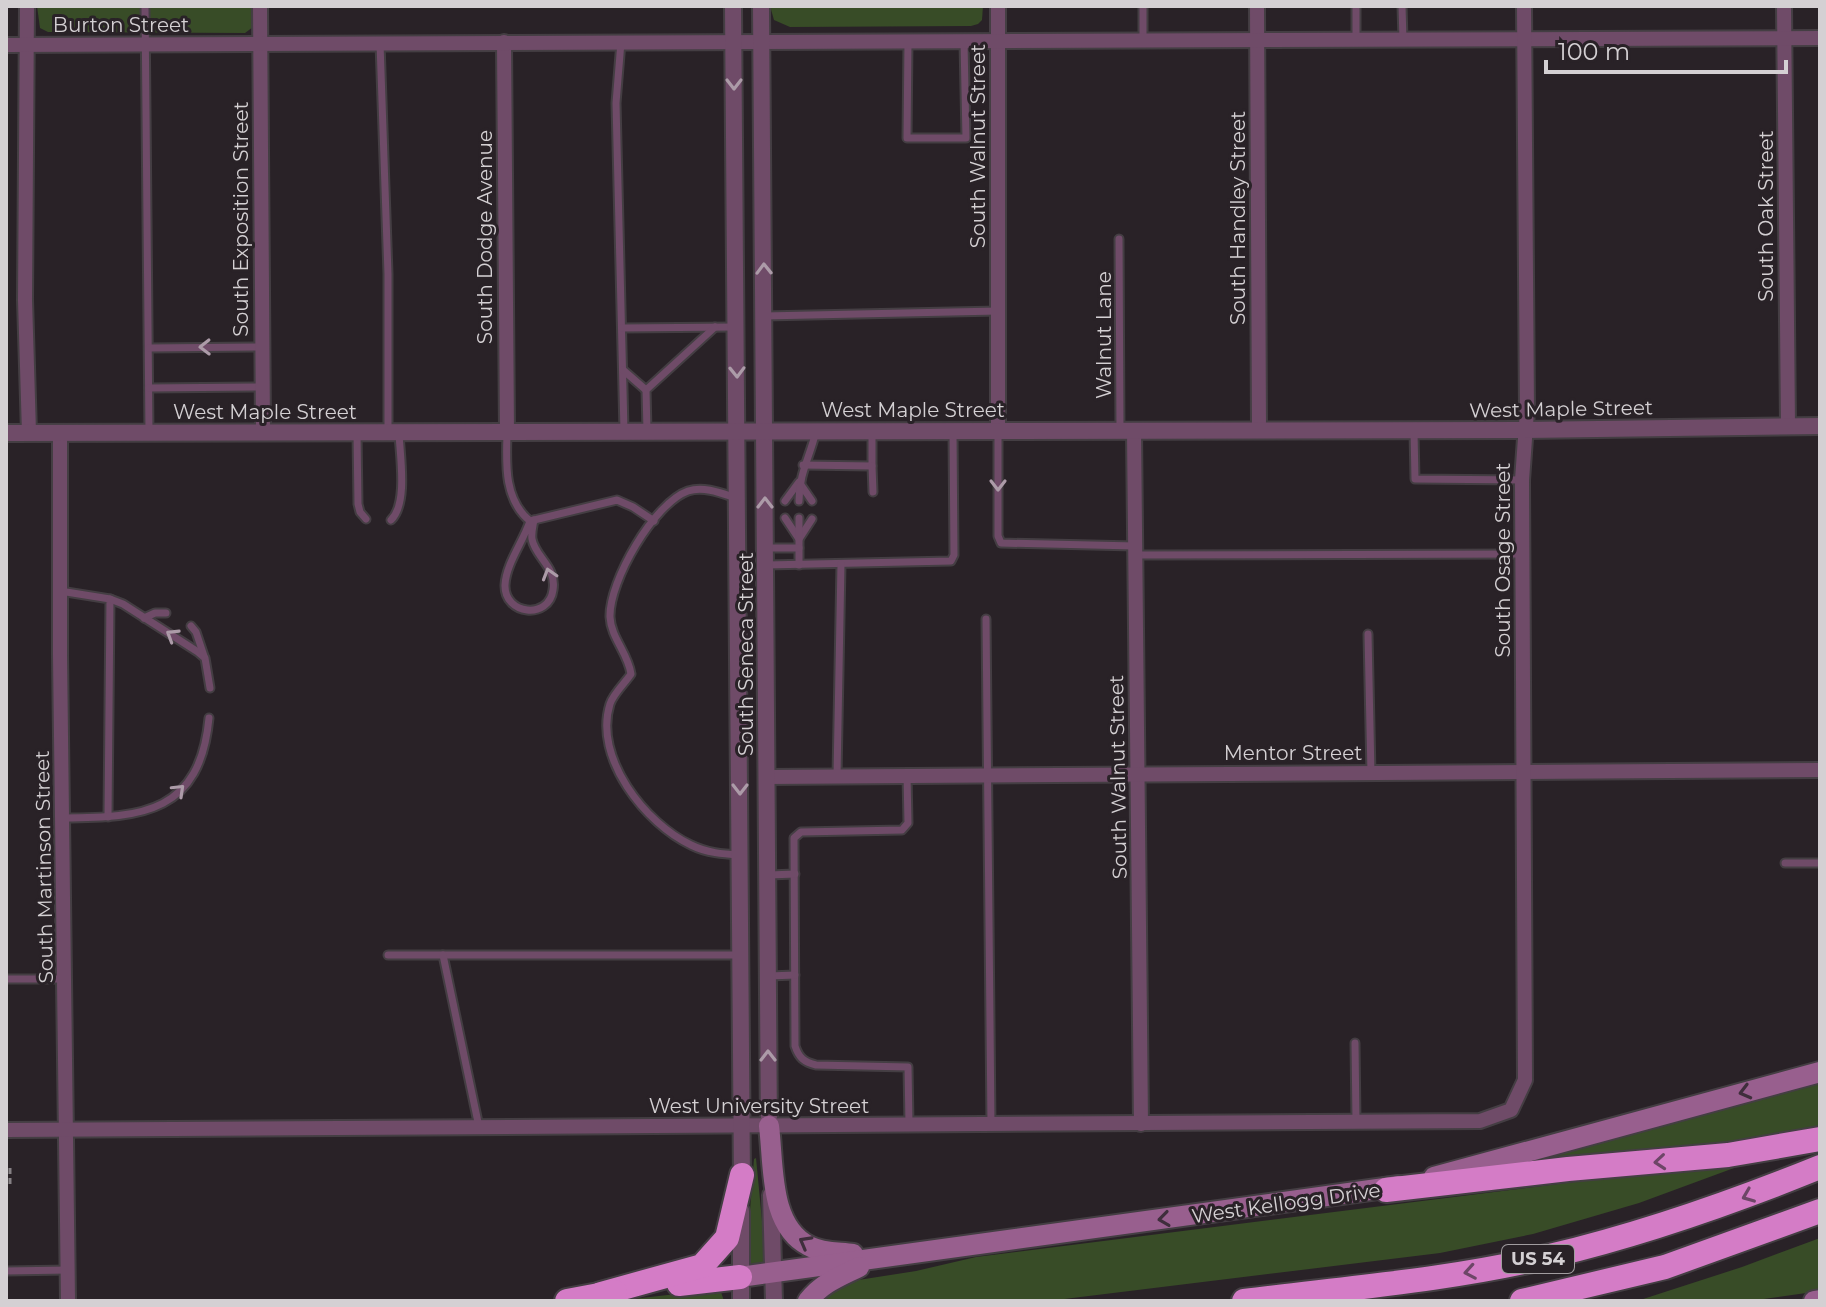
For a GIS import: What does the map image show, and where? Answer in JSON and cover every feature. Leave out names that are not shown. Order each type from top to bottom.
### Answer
[{"type":"highway","points":[[1386,1190],[1554,1170],[1718,1156],[1820,1139]]},
{"type":"highway","name":"US 54","points":[[1244,1301],[1464,1273],[1549,1257],[1717,1208],[1820,1167]]},
{"type":"highway","points":[[567,1301],[702,1266],[727,1238],[742,1175]]},
{"type":"highway","name":"US 54","points":[[1522,1301],[1665,1267],[1820,1211]]},
{"type":"highway","points":[[1577,1301],[1665,1267]]},
{"type":"highway","points":[[601,1294],[740,1289]]},
{"type":"main road","name":"West Kellogg Drive","points":[[740,1289],[774,1274],[881,1257],[1386,1190],[1820,1072]]},
{"type":"main road","points":[[769,1126],[780,1215],[789,1232],[811,1247],[881,1257]]},
{"type":"main road","points":[[808,1301],[828,1281],[881,1257]]},
{"type":"street","points":[[27,6],[25,300],[29,433]]},
{"type":"street","name":"South Exposition Street","points":[[260,6],[263,432]]},
{"type":"street","name":"South Seneca Street","points":[[733,6],[742,1126],[740,1289]]},
{"type":"street","name":"South Seneca Street","points":[[761,6],[769,1126],[774,1301]]},
{"type":"street","name":"South Walnut Street","points":[[998,6],[998,430]]},
{"type":"street","name":"South Handley Street","points":[[1257,6],[1259,430]]},
{"type":"street","name":"South Osage Street","points":[[1511,1110],[1525,1080],[1522,480],[1527,384],[1524,6]]},
{"type":"street","name":"South Oak Street","points":[[1784,6],[1788,426]]},
{"type":"street","name":"Burton Street","points":[[6,45],[1820,38]]},
{"type":"street","name":"South Dodge Avenue","points":[[504,42],[507,432]]},
{"type":"street","name":"West Maple Street","points":[[6,433],[1525,430],[1820,426]]},
{"type":"street","name":"South Walnut Street","points":[[1127,430],[1135,551],[1141,1124]]},
{"type":"street","name":"South Martinson Street","points":[[60,432],[68,1301]]},
{"type":"street","name":"Mentor Street","points":[[766,777],[1820,770]]},
{"type":"street","name":"West University Street","points":[[6,1130],[1356,1123],[1480,1121],[1511,1110]]},
{"type":"lane","points":[[145,6],[150,432]]},
{"type":"lane","points":[[1143,6],[1143,41]]},
{"type":"lane","points":[[1356,6],[1356,40]]},
{"type":"lane","points":[[1402,6],[1403,40]]},
{"type":"lane","points":[[621,42],[616,103],[624,431]]},
{"type":"lane","points":[[908,42],[907,138],[966,138],[964,42]]},
{"type":"lane","points":[[380,43],[393,432],[401,500],[398,513],[391,520]]},
{"type":"lane","name":"Walnut Lane","points":[[1119,239],[1127,430]]},
{"type":"lane","points":[[764,316],[998,311]]},
{"type":"lane","points":[[646,390],[715,327]]},
{"type":"lane","points":[[622,328],[736,327]]},
{"type":"lane","points":[[149,348],[262,347]]},
{"type":"lane","points":[[623,370],[646,390],[647,431]]},
{"type":"lane","points":[[149,388],[262,387]]},
{"type":"lane","points":[[799,501],[803,465],[810,458],[816,430]]},
{"type":"lane","points":[[872,430],[873,492]]},
{"type":"lane","points":[[766,557],[799,565],[951,561],[954,555],[953,430]]},
{"type":"lane","points":[[998,430],[1001,543],[1135,551],[1523,554]]},
{"type":"lane","points":[[1414,430],[1415,479],[1522,480]]},
{"type":"lane","points":[[357,432],[358,504],[366,519]]},
{"type":"lane","points":[[507,432],[507,478],[518,512],[532,520],[617,500],[654,521]]},
{"type":"lane","points":[[803,465],[872,466]]},
{"type":"lane","points":[[785,501],[799,482]]},
{"type":"lane","points":[[799,482],[812,501]]},
{"type":"lane","points":[[738,498],[714,491],[692,490],[677,496],[654,521],[625,564],[615,587],[610,615],[612,630],[629,663],[631,674],[610,702],[608,739],[611,757],[620,777],[632,794],[670,832],[712,853],[740,855]]},
{"type":"lane","points":[[785,518],[799,544]]},
{"type":"lane","points":[[799,518],[799,565]]},
{"type":"lane","points":[[766,557],[799,544],[812,519]]},
{"type":"lane","points":[[532,520],[532,539],[553,579],[553,592],[548,603],[538,610],[522,611],[507,597],[505,587],[508,570],[532,520]]},
{"type":"lane","points":[[837,776],[841,564]]},
{"type":"lane","points":[[60,591],[110,599],[205,658]]},
{"type":"lane","points":[[108,817],[110,599]]},
{"type":"lane","points":[[144,618],[155,613],[166,613]]},
{"type":"lane","points":[[986,619],[991,1124]]},
{"type":"lane","points":[[191,626],[205,658],[210,688]]},
{"type":"lane","points":[[1368,634],[1371,774]]},
{"type":"lane","points":[[63,818],[137,814],[154,808],[181,790],[202,758],[209,718]]},
{"type":"lane","points":[[907,775],[908,823],[902,830],[801,832],[794,838],[795,1046],[805,1063],[908,1067],[909,1125]]},
{"type":"lane","points":[[1785,863],[1820,863]]},
{"type":"lane","points":[[767,875],[795,874]]},
{"type":"lane","points":[[388,955],[741,955]]},
{"type":"lane","points":[[443,955],[479,1127]]},
{"type":"lane","points":[[768,976],[795,975]]},
{"type":"lane","points":[[6,979],[66,979]]},
{"type":"lane","points":[[1355,1043],[1356,1123]]},
{"type":"lane","points":[[6,1271],[68,1270]]},
{"type":"path","points":[[10,1164],[10,1184]]},
{"type":"green space","points":[[37,6],[254,6],[253,27],[245,33],[48,32],[40,28]]},
{"type":"green space","points":[[770,6],[983,6],[982,20],[971,26],[790,27],[774,20]]},
{"type":"green space","points":[[1820,1082],[1820,1126],[1708,1145],[1529,1167],[1528,1161]]},
{"type":"green space","points":[[756,1158],[766,1262],[749,1264],[748,1236]]},
{"type":"green space","points":[[1732,1162],[1734,1168],[1639,1203],[1533,1234],[1440,1253],[1048,1301],[818,1301],[839,1283],[916,1271],[976,1257]]},
{"type":"green space","points":[[1820,1238],[1820,1291],[1749,1301],[1637,1301],[1742,1267]]},
{"type":"green space","points":[[720,1289],[724,1301],[615,1301]]}]
